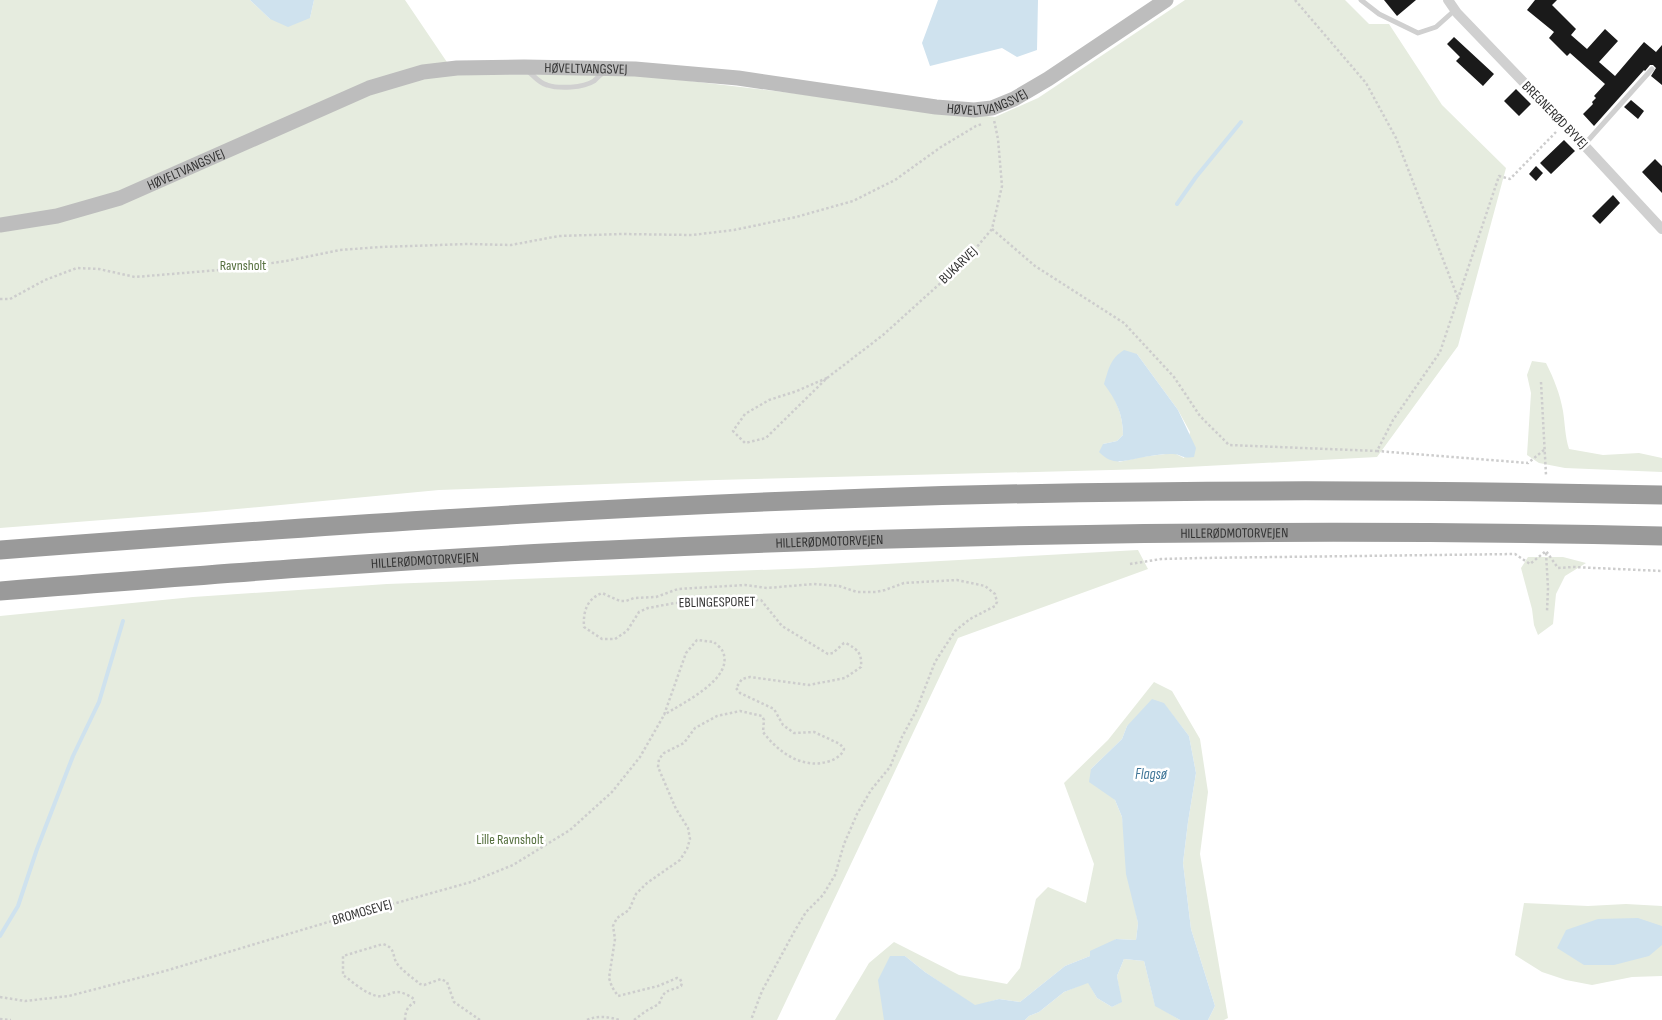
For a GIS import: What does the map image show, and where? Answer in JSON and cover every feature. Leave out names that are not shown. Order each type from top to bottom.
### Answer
[{"type":"highway","points":[[0,550],[348,524],[869,498],[1320,491],[1662,495]]},
{"type":"highway","name":"HILLERØDMOTORVEJEN","points":[[0,591],[346,564],[619,549],[868,539],[1320,533],[1662,536]]},
{"type":"street","name":"HØVELTVANGSVEJ","points":[[0,225],[57,216],[120,198],[369,88],[423,72],[448,69],[524,67],[635,69],[738,78],[936,108],[974,110],[992,108],[1014,99],[1048,79],[1166,0]]},
{"type":"street","name":"BREGNERØD BYVEJ","points":[[1448,0],[1455,10],[1662,229]]},
{"type":"lane","points":[[1361,0],[1379,14],[1418,33],[1436,27],[1455,10]]},
{"type":"lane","points":[[1584,145],[1652,68]]},
{"type":"path","points":[[1295,0],[1366,83],[1396,138],[1458,298]]},
{"type":"path","name":"BUKARVEJ","points":[[828,378],[769,400],[745,414],[734,431],[745,443],[766,438],[828,378],[883,335],[965,261],[992,229],[1002,186],[998,140],[992,108]]},
{"type":"path","points":[[0,299],[10,299],[45,280],[77,268],[98,269],[135,277],[231,269],[286,261],[340,250],[468,244],[511,245],[559,236],[622,234],[692,235],[734,230],[796,217],[853,201],[895,180],[941,147],[976,126],[985,123]]},
{"type":"path","points":[[1378,451],[1392,420],[1440,352],[1499,176],[1510,179],[1564,124]]},
{"type":"path","points":[[992,229],[1035,266],[1124,323],[1174,377],[1200,416],[1229,445],[1378,451],[1528,462],[1544,450]]},
{"type":"path","points":[[1541,382],[1546,475]]},
{"type":"path","points":[[1130,564],[1161,559],[1515,554],[1530,564],[1546,551]]},
{"type":"path","points":[[1546,551],[1558,568],[1662,571]]},
{"type":"path","points":[[1546,551],[1547,612]]},
{"type":"path","name":"EBLINGESPORET","points":[[634,1020],[659,1004],[664,992],[681,986],[682,983],[677,978],[658,986],[618,996],[609,978],[615,939],[614,926],[617,918],[629,910],[636,894],[647,882],[680,860],[687,849],[690,839],[688,828],[676,810],[658,767],[658,759],[664,753],[684,743],[691,732],[706,722],[722,714],[740,711],[762,716],[764,720],[763,732],[778,749],[795,760],[818,764],[835,759],[843,753],[844,749],[840,744],[814,732],[794,733],[783,725],[774,709],[740,693],[736,688],[742,679],[750,677],[809,685],[845,678],[861,667],[862,659],[857,649],[846,643],[833,653],[828,654],[819,649],[782,626],[761,600],[676,603],[648,608],[639,612],[626,630],[615,639],[609,640],[602,639],[584,627],[588,601],[602,593],[620,600],[626,600],[656,597],[678,589],[741,586],[767,588],[814,584],[839,586],[857,592],[882,591],[904,582],[957,580],[986,586],[995,594],[997,602],[995,606],[970,620],[956,631],[934,662],[916,711],[902,737],[890,767],[871,790],[857,814],[844,844],[835,875],[822,895],[806,912],[775,964],[758,999],[751,1020]]},
{"type":"path","name":"BROMOSEVEJ","points":[[0,997],[25,1001],[69,996],[165,971],[470,882],[513,864],[570,830],[612,792],[640,757],[664,715],[686,653],[697,640],[714,642],[722,651],[724,664],[715,681],[696,696],[664,715]]},
{"type":"path","points":[[405,1020],[408,1009],[414,1003],[414,999],[405,993],[394,992],[381,996],[373,995],[364,990],[343,975],[343,956],[383,944],[389,946],[394,954],[396,963],[420,984],[424,985],[441,978],[447,982],[454,1002],[480,1020]]},
{"type":"path","points":[[587,1020],[594,1017],[620,1020]]},
{"type":"path","points":[[0,1019],[11,1020]]},
{"type":"green space","name":"Ravnsholt","points":[[0,0],[250,0],[270,19],[310,18],[314,0],[405,0],[455,74],[639,75],[995,117],[1038,98],[1185,0],[1345,0],[1369,24],[1389,24],[1442,105],[1506,168],[1458,346],[1377,457],[1149,469],[716,480],[439,490],[205,512],[0,528]],"holes":[[[1137,354],[1178,410],[1190,432],[1184,458],[1174,453],[1119,462],[1103,444],[1117,441],[1123,435],[1122,420],[1118,408],[1105,383]]]},
{"type":"green space","points":[[1532,361],[1546,363],[1554,381],[1562,405],[1569,449],[1603,455],[1639,453],[1662,458],[1662,472],[1565,468],[1539,463],[1527,455],[1531,393],[1527,375]]},
{"type":"green space","name":"Lille Ravnsholt","points":[[1138,550],[1148,569],[958,638],[777,1020],[0,1020],[0,616],[193,597],[387,584],[813,568]]},
{"type":"green space","points":[[1528,557],[1563,557],[1586,563],[1565,576],[1556,594],[1553,624],[1538,635],[1521,568]]},
{"type":"green space","points":[[1154,682],[1172,691],[1200,739],[1208,792],[1200,854],[1228,1018],[1224,1020],[1208,1020],[1215,1006],[1191,929],[1183,863],[1196,773],[1189,736],[1164,704],[1127,726],[1122,739],[1091,769],[1115,800],[1122,817],[1138,923],[1136,940],[1116,939],[1090,956],[1065,966],[1020,1002],[999,999],[975,1006],[905,956],[884,1020],[835,1020],[869,963],[894,942],[959,975],[1007,984],[1020,968],[1036,899],[1048,887],[1086,903],[1094,864],[1064,783],[1108,740]]},
{"type":"green space","points":[[1524,903],[1588,906],[1626,904],[1662,906],[1662,976],[1632,977],[1592,985],[1566,980],[1542,972],[1515,955]]},
{"type":"green space","points":[[1124,959],[1144,961],[1155,1005],[1180,1020],[1025,1020],[1039,1012],[1064,992],[1088,982],[1097,998],[1112,1007],[1121,1002],[1117,976]]},
{"type":"water","points":[[250,0],[314,0],[310,18],[288,27],[270,19]]},
{"type":"water","points":[[938,0],[1038,0],[1037,50],[1017,57],[1002,48],[930,66],[922,43]]},
{"type":"water","points":[[1124,350],[1137,354],[1178,410],[1196,448],[1194,457],[1167,454],[1113,461],[1099,452],[1103,444],[1117,441],[1123,435],[1122,420],[1118,408],[1104,384],[1113,360]]},
{"type":"water","name":"Flagsø","points":[[1152,699],[1164,703],[1189,736],[1196,773],[1183,863],[1191,929],[1215,1006],[1208,1020],[1180,1020],[1155,1006],[1144,961],[1124,959],[1117,976],[1122,1002],[1112,1007],[1097,998],[1088,983],[1064,992],[1039,1012],[1025,1020],[884,1020],[878,980],[890,956],[905,956],[925,972],[975,1005],[999,999],[1020,1002],[1065,966],[1090,956],[1090,951],[1116,939],[1136,940],[1138,923],[1126,874],[1122,817],[1115,800],[1089,782],[1091,769],[1122,739],[1127,726]]},
{"type":"water","points":[[1638,918],[1662,926],[1662,945],[1649,956],[1614,965],[1584,965],[1557,948],[1566,930],[1598,919]]},
{"type":"building","points":[[1384,0],[1416,0],[1397,16]]},
{"type":"building","points":[[1535,0],[1557,0],[1552,5],[1576,29],[1571,35],[1587,49],[1605,29],[1618,41],[1599,62],[1615,76],[1644,42],[1656,52],[1662,45],[1662,85],[1651,76],[1656,68],[1650,65],[1594,126],[1583,114],[1593,104],[1592,102],[1596,98],[1594,96],[1605,84],[1570,53],[1567,56],[1549,38],[1554,32],[1527,10]]},
{"type":"building","points":[[1454,37],[1494,74],[1483,86],[1456,61],[1460,57],[1447,44]]},
{"type":"building","points":[[1516,89],[1531,104],[1519,116],[1504,101]]},
{"type":"building","points":[[1631,100],[1644,111],[1638,119],[1624,107]]},
{"type":"building","points":[[1564,140],[1575,151],[1551,174],[1540,163]]},
{"type":"building","points":[[1655,159],[1662,166],[1662,193],[1642,172]]},
{"type":"building","points":[[1536,166],[1543,173],[1536,181],[1529,174]]},
{"type":"building","points":[[1613,195],[1620,203],[1600,224],[1592,216]]},
{"type":"waterway","points":[[1177,204],[1196,177],[1241,122]]},
{"type":"waterway","points":[[0,936],[18,906],[37,849],[73,756],[99,702],[123,621]]}]
